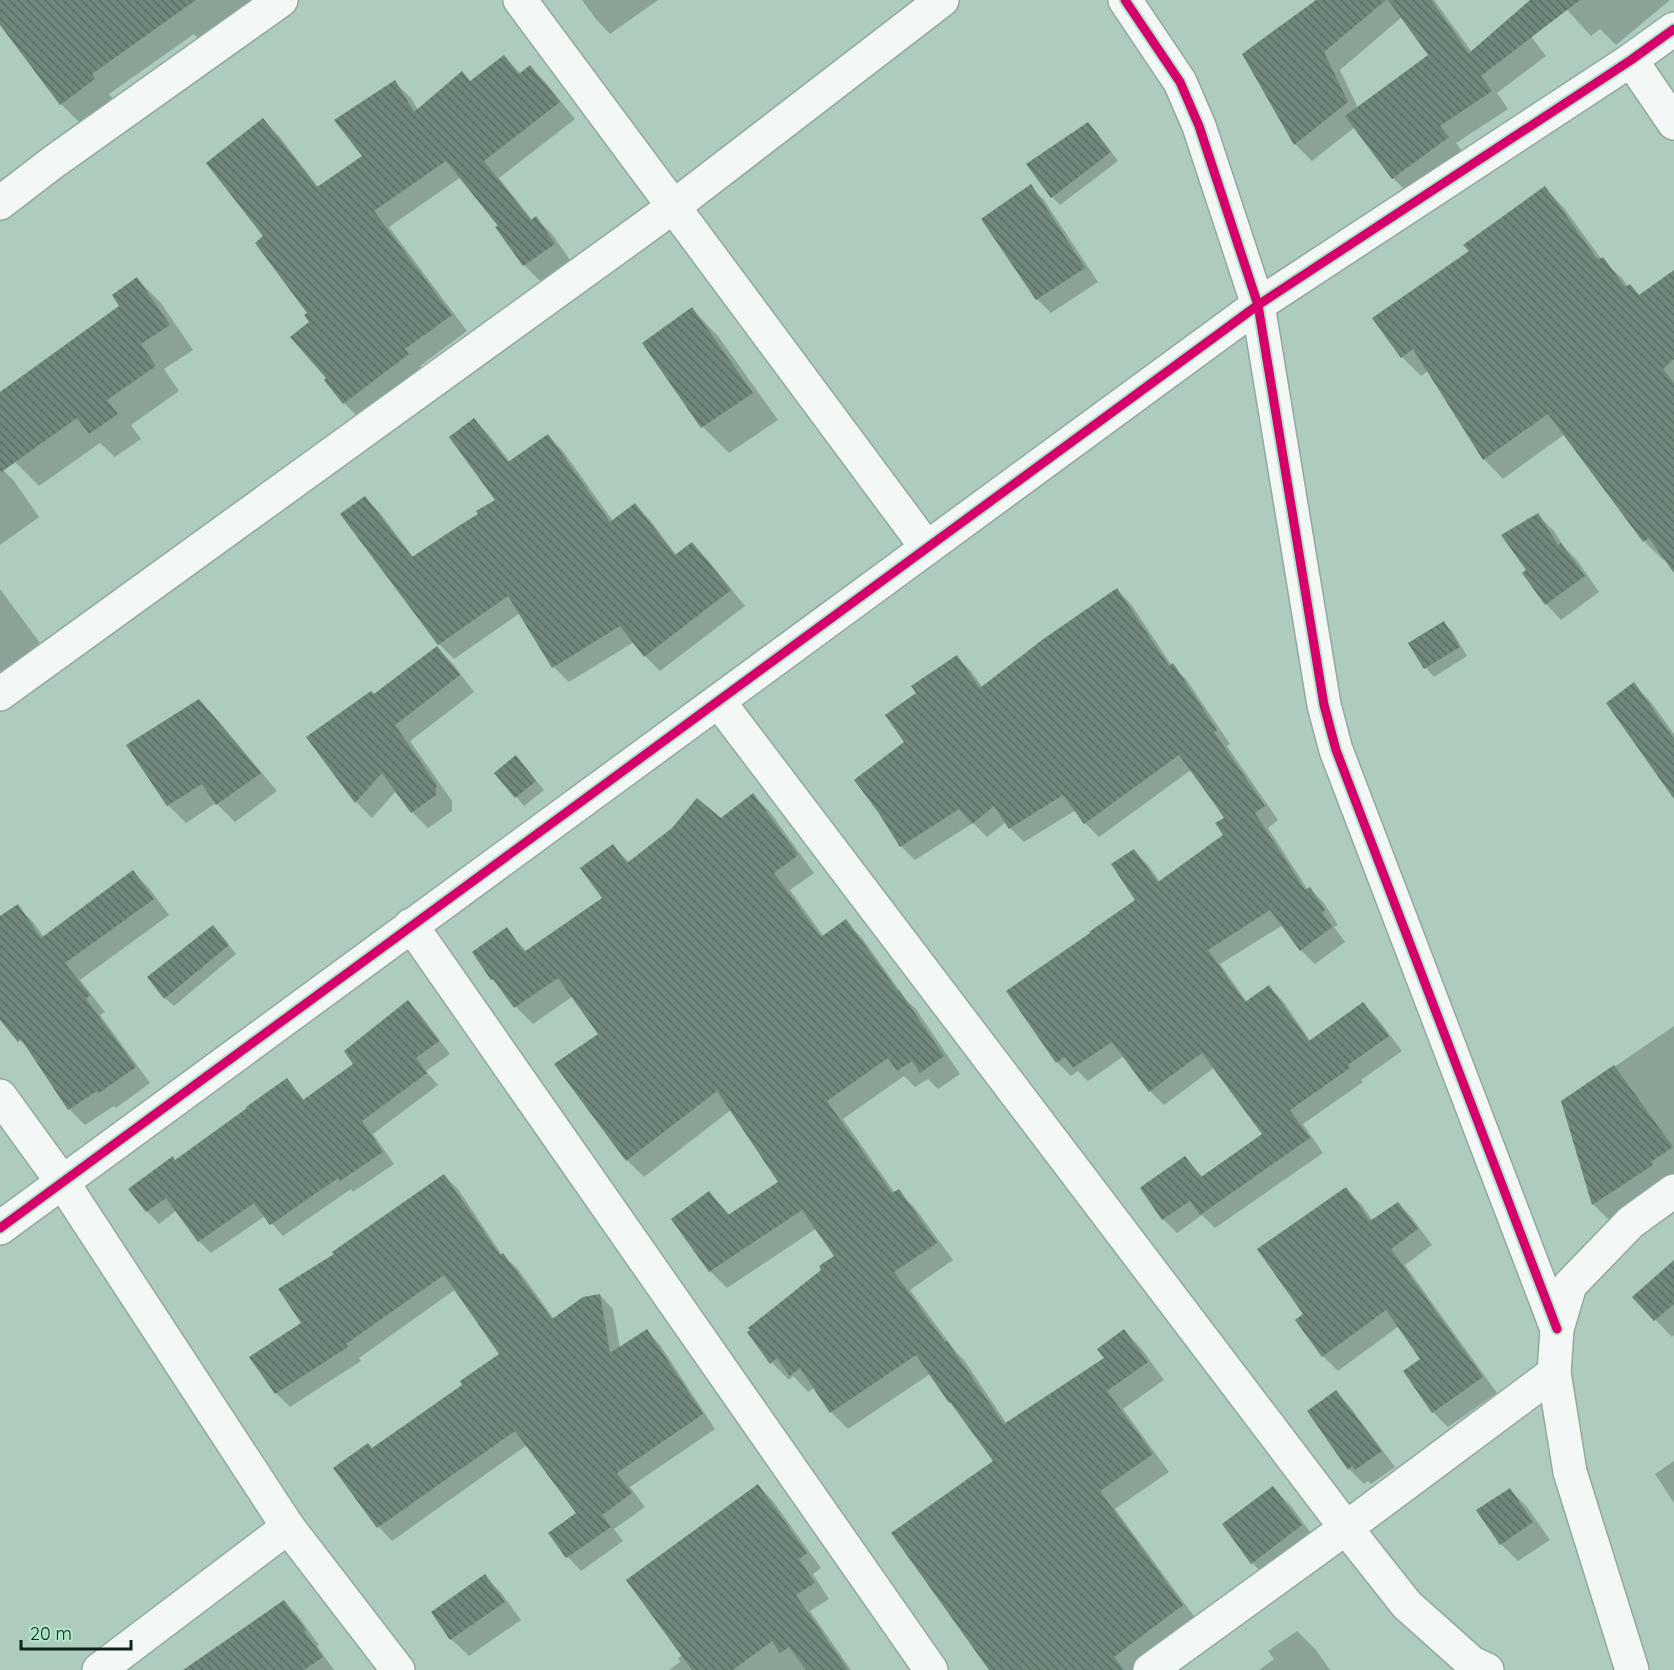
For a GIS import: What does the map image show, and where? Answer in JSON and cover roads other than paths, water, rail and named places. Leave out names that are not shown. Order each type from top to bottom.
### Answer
[{"type":"street","points":[[0,203],[281,0]]},
{"type":"street","points":[[520,0],[927,548]]},
{"type":"street","points":[[0,694],[673,207],[942,0]]},
{"type":"street","points":[[1125,0],[1180,82],[1199,126],[1258,305],[1322,693],[1336,750],[1557,1329]]},
{"type":"street","points":[[0,1228],[1258,305],[1631,60],[1674,29]]},
{"type":"street","points":[[1631,60],[1674,123]]},
{"type":"street","points":[[719,702],[1346,1528],[1407,1605],[1472,1664],[1487,1670]]},
{"type":"street","points":[[411,926],[931,1670]]},
{"type":"street","points":[[0,1096],[63,1183],[288,1527],[398,1670]]},
{"type":"street","points":[[1632,1670],[1570,1472],[1554,1373],[1557,1329],[1570,1285],[1631,1221],[1674,1191]]},
{"type":"street","points":[[1150,1670],[1554,1373]]},
{"type":"street","points":[[99,1670],[288,1527]]}]
